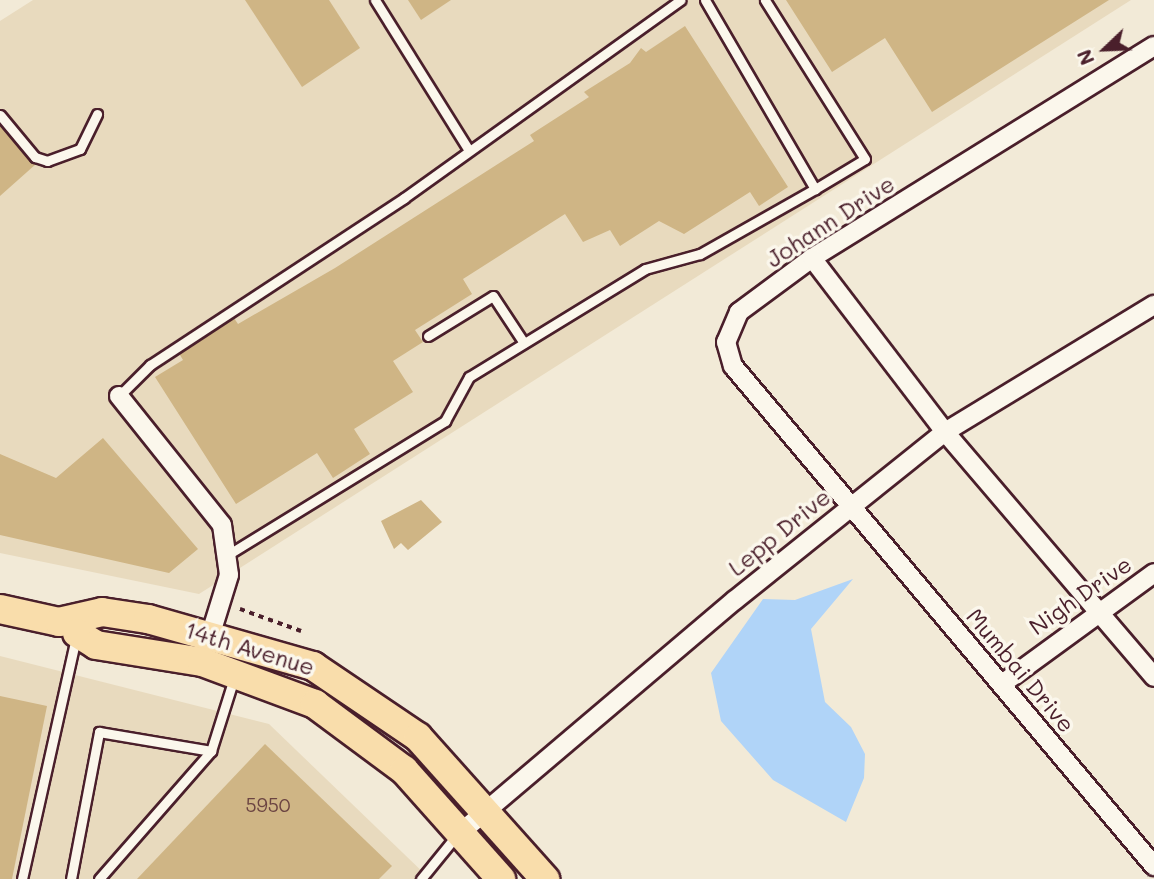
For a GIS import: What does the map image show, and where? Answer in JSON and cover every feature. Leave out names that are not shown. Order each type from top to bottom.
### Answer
[{"type":"main road","name":"14th Avenue","points":[[0,609],[68,628],[96,645],[236,672],[295,693],[362,735],[460,833],[501,879]]},
{"type":"main road","name":"14th Avenue","points":[[68,628],[102,612],[211,633],[313,666],[366,696],[434,752],[545,879]]},
{"type":"street","name":"Johann Drive","points":[[849,506],[733,366],[726,349],[737,315],[811,258],[1154,46]]},
{"type":"street","points":[[811,258],[945,432],[1154,677]]},
{"type":"street","name":"Lepp Drive","points":[[460,833],[849,506],[945,432],[1154,305]]},
{"type":"street","points":[[119,396],[222,525],[229,554],[228,585],[211,633]]},
{"type":"street","name":"Mumbai Drive","points":[[849,506],[1151,857]]},
{"type":"street","name":"Nigh Drive","points":[[1002,684],[1095,610],[1154,573]]},
{"type":"lane","points":[[375,0],[468,149]]},
{"type":"lane","points":[[119,396],[149,365],[468,149],[681,0]]},
{"type":"lane","points":[[705,0],[815,190]]},
{"type":"lane","points":[[229,554],[445,421],[469,377],[645,269],[700,254],[865,159],[765,0]]},
{"type":"lane","points":[[0,114],[34,157],[47,161],[80,149],[97,114]]},
{"type":"lane","points":[[428,336],[493,296],[524,343]]},
{"type":"lane","points":[[22,879],[68,628]]},
{"type":"lane","points":[[99,879],[211,751],[236,672]]},
{"type":"lane","points":[[71,879],[99,732],[211,751]]},
{"type":"lane","points":[[421,879],[460,833]]},
{"type":"path","points":[[240,609],[301,631]]},
{"type":"shaded area","points":[[33,0],[1131,0],[199,594],[0,553],[0,21]]},
{"type":"shaded area","points":[[0,656],[269,724],[430,879],[0,879]]},
{"type":"water","points":[[853,579],[811,629],[825,702],[851,727],[865,754],[864,778],[846,822],[773,780],[721,721],[711,673],[763,599],[795,600]]},
{"type":"building","points":[[245,0],[329,0],[360,48],[302,87]]},
{"type":"building","points":[[408,0],[451,0],[421,20]]},
{"type":"building","points":[[786,0],[1109,0],[932,112],[885,38],[832,72]]},
{"type":"building","points":[[685,26],[788,187],[759,206],[750,192],[684,234],[659,221],[620,246],[610,230],[583,242],[565,214],[463,279],[472,294],[415,330],[423,342],[393,361],[413,392],[354,429],[370,454],[333,478],[317,453],[236,504],[155,377],[183,360],[177,350],[232,315],[238,324],[335,268],[534,141],[530,135],[589,97],[584,92],[630,63],[641,48],[646,52]]},
{"type":"building","points":[[0,121],[36,164],[0,196]]},
{"type":"building","points":[[103,438],[198,549],[169,573],[0,535],[0,454],[56,478]]},
{"type":"building","points":[[421,500],[442,522],[408,550],[401,543],[394,549],[381,521]]},
{"type":"building","points":[[0,696],[47,706],[12,879],[0,879]]},
{"type":"building","points":[[265,744],[392,866],[379,879],[137,879]]}]
